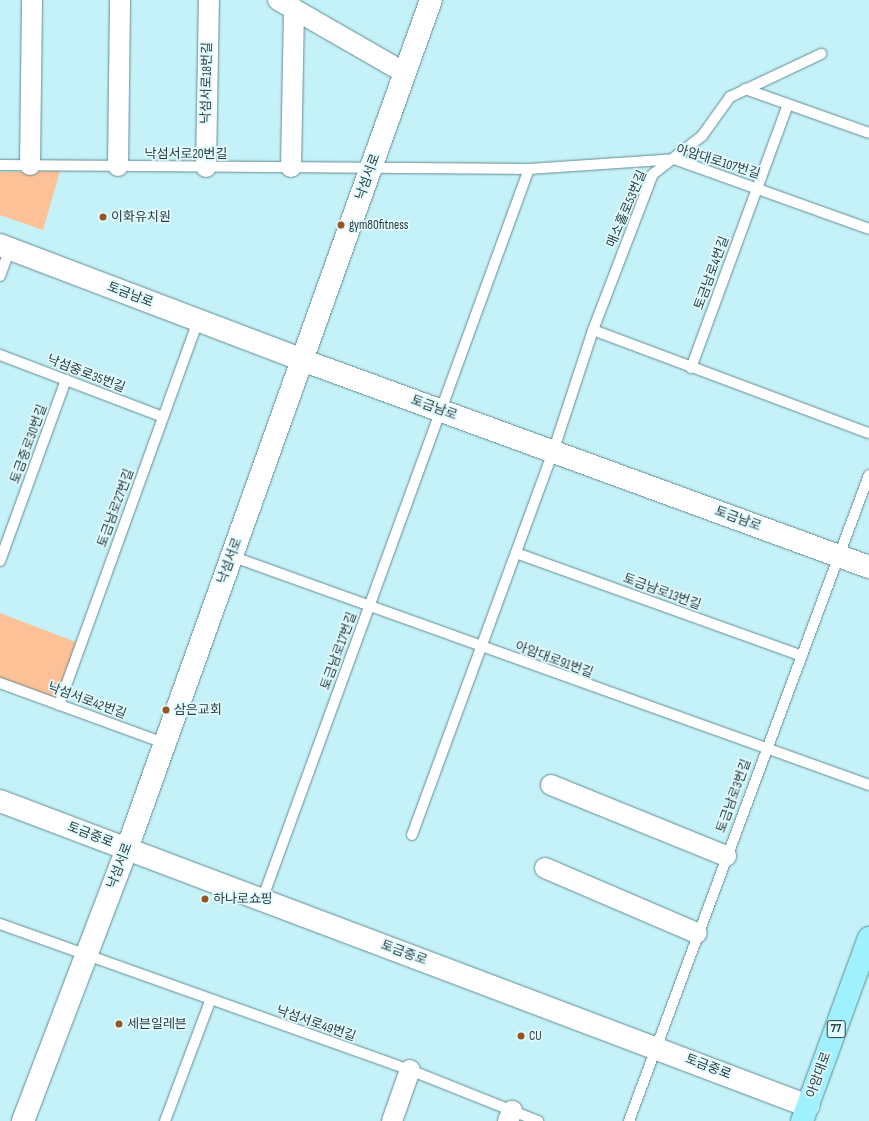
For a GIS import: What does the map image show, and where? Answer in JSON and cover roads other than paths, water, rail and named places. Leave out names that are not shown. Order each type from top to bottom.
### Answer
[{"type":"main road","name":"아암대로","points":[[805,1113],[869,938]]},
{"type":"street","points":[[30,165],[32,0]]},
{"type":"street","points":[[118,166],[120,0]]},
{"type":"street","name":"낙섬서로18번길","points":[[206,167],[209,0]]},
{"type":"street","name":"낙섬서로","points":[[23,1121],[85,955],[127,849],[432,0]]},
{"type":"street","points":[[293,5],[405,73]]},
{"type":"street","points":[[291,167],[293,5]]},
{"type":"street","name":"토금남로","points":[[5,247],[302,360],[869,567]]},
{"type":"street","points":[[551,784],[726,856]]},
{"type":"street","name":"토금중로","points":[[0,801],[657,1047],[805,1113]]},
{"type":"street","points":[[545,868],[697,933]]},
{"type":"street","points":[[392,1121],[410,1070]]},
{"type":"lane","name":"매소홀로53번길","points":[[553,452],[593,330],[653,174],[702,136],[730,97],[821,54]]},
{"type":"lane","points":[[745,89],[869,133]]},
{"type":"lane","name":"토금남로4번길","points":[[692,368],[788,104]]},
{"type":"lane","name":"아암대로107번길","points":[[371,168],[529,169],[674,159],[869,229]]},
{"type":"lane","name":"낙섬서로20번길","points":[[0,165],[371,168]]},
{"type":"lane","points":[[440,411],[529,169]]},
{"type":"lane","points":[[0,276],[5,247]]},
{"type":"lane","name":"토금남로27번길","points":[[59,705],[198,321]]},
{"type":"lane","points":[[593,330],[869,433]]},
{"type":"lane","name":"낙섬중로35번길","points":[[0,354],[163,418]]},
{"type":"lane","name":"토금중로30번길","points":[[0,561],[66,380]]},
{"type":"lane","name":"토금남로17번길","points":[[262,900],[440,411]]},
{"type":"lane","points":[[412,834],[553,452]]},
{"type":"lane","points":[[837,555],[869,475]]},
{"type":"lane","name":"토금남로13번길","points":[[516,553],[800,655]]},
{"type":"lane","name":"토금남로3번길","points":[[629,1121],[837,555]]},
{"type":"lane","name":"아암대로91번길","points":[[232,556],[765,750],[869,786]]},
{"type":"lane","name":"낙섬서로42번길","points":[[0,683],[164,743]]},
{"type":"lane","name":"낙섬서로49번길","points":[[0,924],[210,1001],[410,1070],[510,1116],[538,1121]]},
{"type":"lane","points":[[165,1121],[210,1001]]},
{"type":"place","name":"이화유치원","points":[[103,217]]},
{"type":"place","name":"gym80fitness","points":[[341,225]]},
{"type":"place","name":"삼은교회","points":[[166,710]]},
{"type":"place","name":"하나로쇼핑","points":[[205,899]]},
{"type":"place","name":"세븐일레븐","points":[[119,1024]]},
{"type":"place","name":"CU","points":[[521,1036]]}]
